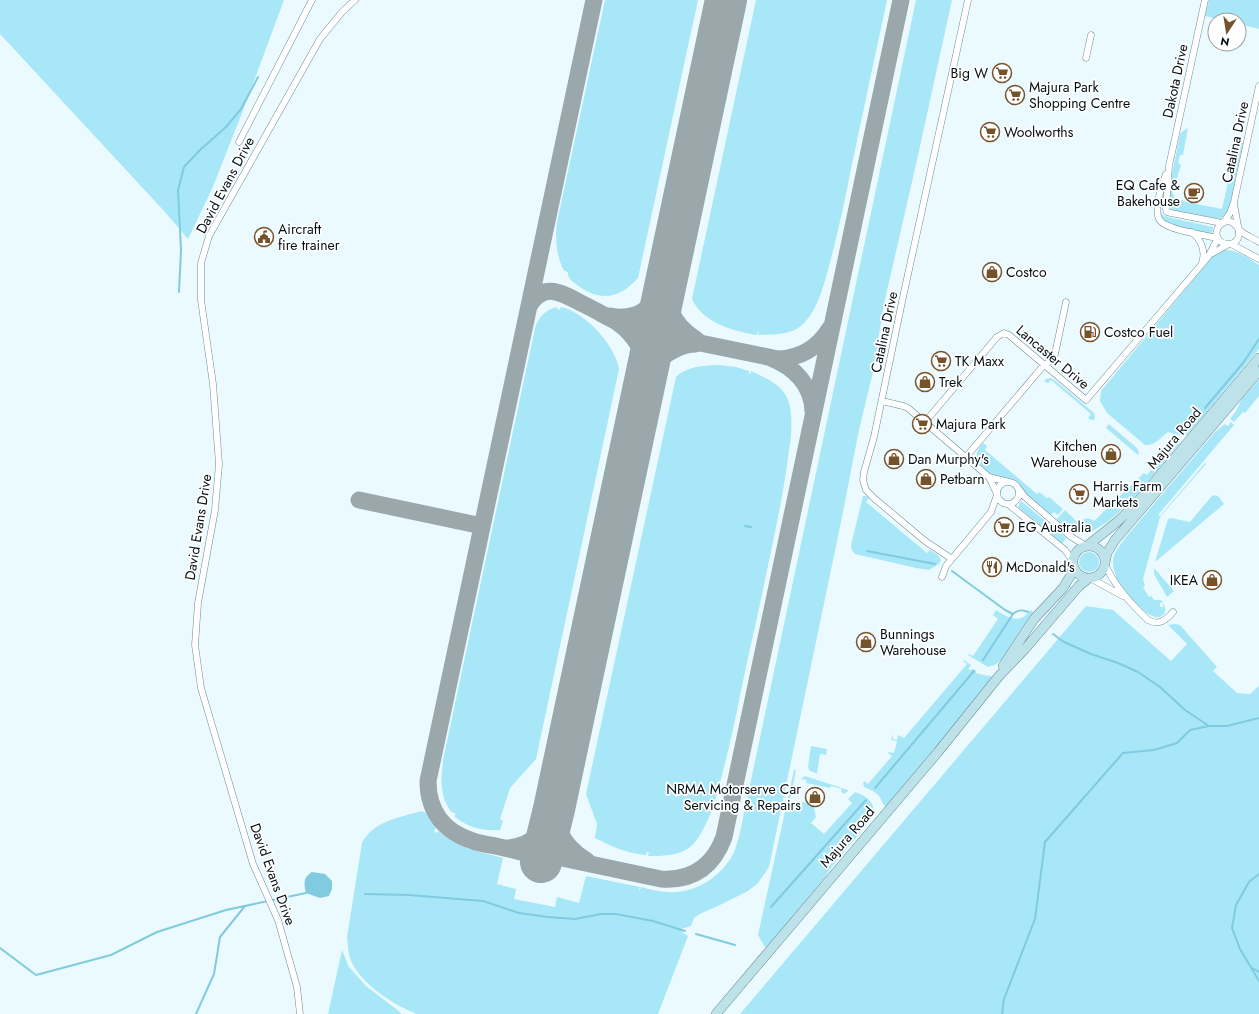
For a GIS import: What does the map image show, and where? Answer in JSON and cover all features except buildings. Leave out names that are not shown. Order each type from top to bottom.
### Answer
[{"type":"main road","name":"Majura Road","points":[[1086,546],[1121,519],[1134,506],[1259,358]]},
{"type":"main road","name":"Majura Road","points":[[1105,564],[1108,553],[1115,540],[1259,371]]},
{"type":"main road","points":[[1086,546],[1095,547],[1100,550],[1103,555],[1105,564],[1101,573],[1095,577],[1089,578],[1079,575],[1073,565],[1074,557],[1077,552],[1086,546]]},
{"type":"main road","name":"Majura Road","points":[[999,676],[1003,666],[1032,622],[1063,588],[1072,572],[1073,565]]},
{"type":"main road","name":"Majura Road","points":[[716,1014],[938,752],[999,676],[1025,649],[1079,586],[1089,578]]},
{"type":"street","points":[[239,142],[312,0]]},
{"type":"street","name":"David Evans Drive","points":[[300,1014],[297,987],[278,920],[253,864],[201,688],[195,645],[198,603],[215,510],[219,464],[213,384],[201,300],[201,263],[209,236],[320,39],[354,0]]},
{"type":"street","name":"Catalina Drive","points":[[952,559],[919,537],[875,499],[865,488],[863,482],[874,438],[968,0]]},
{"type":"street","name":"Dakota Drive","points":[[1169,166],[1205,0]]},
{"type":"street","points":[[1086,58],[1091,34]]},
{"type":"street","name":"Catalina Drive","points":[[1223,223],[1230,213],[1234,202],[1259,86]]},
{"type":"street","points":[[1169,166],[1166,211],[1223,223]]},
{"type":"street","points":[[1169,166],[1159,201],[1157,211],[1158,218],[1168,227],[1218,238]]},
{"type":"street","name":"Catalina Drive","points":[[1234,202],[1238,228]]},
{"type":"street","points":[[1259,242],[1242,232],[1229,221],[1223,223],[1217,229],[1218,238],[1222,243],[1230,244],[1259,259]]},
{"type":"street","points":[[1208,256],[1216,250],[1235,241],[1239,237],[1238,228]]},
{"type":"street","points":[[1192,232],[1199,239],[1203,249],[1203,258],[1200,266]]},
{"type":"street","points":[[1200,266],[1208,256],[1218,238]]},
{"type":"street","name":"Lancaster Drive","points":[[925,422],[1000,334],[1005,333],[1086,400],[1200,266]]},
{"type":"street","points":[[966,457],[1055,354],[1066,302]]},
{"type":"street","points":[[882,401],[906,407],[966,457],[989,477],[1001,501],[1007,504],[1065,550],[1073,565]]},
{"type":"street","points":[[989,477],[1015,484],[1024,497],[1070,536],[1086,546]]},
{"type":"street","points":[[942,577],[945,567],[991,512],[1000,485],[1009,482]]},
{"type":"street","points":[[991,512],[1012,503],[1017,499],[1019,494],[1018,488]]},
{"type":"street","points":[[1105,564],[1111,578],[1146,618],[1153,622],[1159,623],[1164,621],[1173,612]]},
{"type":"street","points":[[1089,578],[1128,599]]},
{"type":"shaded area","points":[[0,0],[284,0],[212,189],[188,239],[165,212],[0,34]]},
{"type":"shaded area","points":[[605,0],[698,0],[638,278],[631,285],[616,294],[601,296],[585,290],[577,285],[572,281],[568,273],[564,271],[558,253],[556,235],[557,222]]},
{"type":"shaded area","points":[[756,0],[887,0],[841,216],[830,263],[820,295],[814,310],[804,323],[794,330],[782,334],[758,335],[758,332],[757,335],[729,328],[711,320],[703,314],[692,299]]},
{"type":"shaded area","points":[[916,0],[952,0],[884,304],[873,372],[859,430],[769,867],[758,883],[748,891],[700,914],[694,918],[691,926],[681,929],[683,933],[688,936],[658,1014],[417,1014],[399,1006],[370,986],[362,978],[351,961],[347,937],[362,843],[373,830],[388,821],[422,811],[426,813],[436,828],[434,831],[436,833],[438,831],[453,842],[469,849],[503,858],[497,884],[516,889],[514,899],[555,907],[557,897],[579,903],[586,876],[640,887],[639,890],[641,887],[658,891],[684,891],[702,885],[710,880],[730,860],[739,837]]},
{"type":"shaded area","points":[[1209,0],[1259,0],[1259,29],[1247,26],[1247,12],[1207,12],[1207,16],[1205,16]]},
{"type":"shaded area","points":[[1188,128],[1183,155],[1180,155],[1178,163],[1181,165],[1172,194],[1174,195],[1174,198],[1186,202],[1222,209],[1229,178],[1231,179],[1235,163],[1232,162],[1237,142],[1243,143],[1229,209],[1221,219],[1174,211],[1169,207],[1171,179],[1180,134]]},
{"type":"shaded area","points":[[1161,212],[1167,217],[1213,227],[1212,233],[1195,231],[1168,223],[1163,218],[1160,213]]},
{"type":"shaded area","points":[[1223,250],[1238,252],[1259,265],[1259,349],[1188,434],[1183,436],[1168,432],[1155,443],[1145,445],[1107,413],[1100,401],[1101,391],[1213,256]]},
{"type":"shaded area","points":[[556,307],[559,310],[561,307],[570,310],[589,322],[598,331],[612,350],[619,369],[536,759],[510,788],[500,819],[503,821],[500,830],[488,830],[470,826],[459,820],[454,816],[456,814],[453,812],[452,813],[443,794],[443,760],[535,328],[538,320],[543,314]]},
{"type":"shaded area","points":[[718,365],[736,367],[749,371],[749,374],[751,371],[772,382],[785,394],[791,414],[791,436],[787,467],[775,532],[732,733],[712,810],[705,827],[691,847],[680,853],[661,856],[648,856],[649,852],[647,852],[646,855],[633,853],[613,847],[595,838],[597,824],[586,794],[676,377],[680,373],[690,369],[701,366]]},
{"type":"shaded area","points":[[1051,378],[1094,413],[1094,420],[1088,418],[1091,414],[1051,380],[1048,383],[1044,381]]},
{"type":"shaded area","points":[[1259,380],[1259,396],[1245,413],[1243,412],[1234,422],[1230,419],[1242,399]]},
{"type":"shaded area","points":[[1231,422],[1234,425],[1158,515],[1160,516],[1205,463],[1206,464],[1160,517],[1143,579],[1145,586],[1143,587],[1149,597],[1151,596],[1154,600],[1161,600],[1163,603],[1165,612],[1163,615],[1158,617],[1151,616],[1144,611],[1114,578],[1116,576],[1113,564],[1114,555],[1126,537],[1215,432],[1225,424],[1228,426]],"holes":[[[1160,603],[1163,603],[1163,607],[1160,607]]]},
{"type":"shaded area","points":[[1109,424],[1137,448],[1139,452],[1138,455],[1106,428]]},
{"type":"shaded area","points":[[983,443],[987,446],[985,450],[1037,494],[1039,492],[1047,498],[1049,497],[1063,509],[1058,515],[1054,512],[1051,515],[1041,507],[1025,493],[1016,481],[997,478],[983,468],[978,461],[977,451]]},
{"type":"shaded area","points":[[1180,443],[1132,500],[1110,520],[1090,533],[1082,533],[1075,530],[1071,532],[1056,520],[1065,510],[1079,524],[1082,520],[1086,519],[1094,521],[1144,473],[1147,475],[1171,444]]},
{"type":"shaded area","points":[[1214,495],[1218,496],[1224,504],[1155,562],[1168,519],[1171,518],[1190,522]]},
{"type":"shaded area","points":[[863,496],[869,498],[866,502],[927,553],[930,550],[938,555],[941,560],[939,564],[929,570],[855,554],[851,545]]},
{"type":"shaded area","points":[[1021,501],[1066,538],[1062,544],[1018,507]]},
{"type":"shaded area","points":[[1089,552],[1096,555],[1099,562],[1096,569],[1089,572],[1082,569],[1079,562],[1082,555]]},
{"type":"shaded area","points":[[1154,568],[1174,591],[1167,597],[1154,574]]},
{"type":"shaded area","points":[[1086,606],[1113,610],[1171,661],[1187,644],[1168,625],[1180,625],[1217,667],[1213,671],[1237,693],[1250,694],[1259,686],[1259,1014],[740,1014]]},
{"type":"shaded area","points":[[996,610],[1010,618],[1015,619],[1023,617],[1031,610],[1033,612],[1002,659],[995,665],[988,667],[968,655],[973,656],[998,619],[993,615]]},
{"type":"shaded area","points":[[964,660],[971,665],[968,669],[973,669],[976,673],[992,677],[970,704],[972,706],[886,807],[877,794],[864,787],[864,781],[868,784],[892,756],[888,753],[894,753],[897,741],[891,740],[893,734],[893,739],[897,740],[898,735],[904,738],[967,664],[963,661]]},
{"type":"shaded area","points":[[811,746],[827,749],[826,755],[820,754],[817,773],[821,775],[810,771],[808,767]]},
{"type":"shaded area","points":[[794,770],[796,770],[790,801],[813,804],[816,817],[811,823],[824,834],[852,803],[848,799],[855,792],[861,794],[869,800],[872,804],[873,812],[868,823],[766,949],[758,935]]},
{"type":"shaded area","points":[[805,776],[848,791],[844,794],[841,791],[842,789],[806,783],[807,780],[801,779]]},
{"type":"shaded area","points":[[312,872],[325,874],[332,881],[332,889],[329,896],[320,898],[306,893],[305,881],[307,876]]},
{"type":"shaded area","points":[[342,950],[349,967],[366,986],[401,1014],[328,1014]]},
{"type":"waterway","points":[[179,292],[181,250],[178,190],[184,167],[200,150],[226,127],[241,109],[258,77]]},
{"type":"waterway","points":[[1205,408],[1243,363],[1259,339]]},
{"type":"waterway","points":[[1184,433],[1188,428]]},
{"type":"waterway","points":[[745,526],[751,527]]},
{"type":"waterway","points":[[867,551],[935,564]]},
{"type":"waterway","points":[[952,571],[1005,610],[1013,614],[1020,610],[1028,612]]},
{"type":"waterway","points":[[983,660],[1013,614]]},
{"type":"waterway","points":[[1053,634],[1064,642],[1138,672],[1160,687],[1185,710],[1209,726],[1227,726],[1259,718]]},
{"type":"waterway","points":[[875,788],[974,671]]},
{"type":"waterway","points":[[1002,1014],[1004,999],[1035,919],[1045,842],[1123,753],[1154,750],[1177,743],[1190,730],[1209,726]]},
{"type":"waterway","points":[[771,907],[866,800]]},
{"type":"waterway","points":[[1259,874],[1249,882],[1236,905],[1232,928],[1240,949],[1259,981]]},
{"type":"waterway","points":[[0,948],[36,975],[111,955],[157,932],[226,910],[306,893]]},
{"type":"waterway","points":[[365,894],[409,895],[483,901],[519,913],[548,917],[575,919],[601,914],[616,914],[653,921],[685,931]]},
{"type":"waterway","points":[[196,1014],[214,974],[220,937],[245,906]]},
{"type":"waterway","points":[[696,934],[735,945]]},
{"type":"waterway","points":[[1252,968],[1259,972]]},
{"type":"taxiway","points":[[543,857],[476,842],[454,832],[446,826],[435,811],[431,802],[428,781],[594,0]]},
{"type":"taxiway","points":[[543,854],[661,879],[672,879],[682,878],[700,870],[714,856],[724,837],[901,0]]},
{"type":"taxiway","points":[[668,270],[666,291],[670,310],[681,327],[697,340]]},
{"type":"taxiway","points":[[610,316],[629,317],[644,310],[651,305],[666,282]]},
{"type":"taxiway","points":[[529,306],[541,293],[547,291],[561,293],[617,322],[634,339],[642,353],[645,379],[641,396]]},
{"type":"taxiway","points":[[600,313],[617,322],[642,331],[778,359],[794,357],[808,351],[820,341],[830,328]]},
{"type":"taxiway","points":[[633,434],[641,398],[650,374],[656,364],[665,355],[676,349],[686,345],[696,344]]},
{"type":"taxiway","points":[[771,358],[787,366],[800,378],[809,393],[813,411]]},
{"type":"taxiway","points":[[359,500],[482,526]]},
{"type":"taxiway","points":[[558,790],[557,813],[560,831],[569,847],[587,861]]},
{"type":"taxiway","points":[[508,848],[517,847],[531,841],[537,836],[547,824],[554,809]]},
{"type":"runway","points":[[541,862],[554,809],[726,0]]},
{"type":"place","name":"Big W","points":[[1002,73]]},
{"type":"place","name":"Majura Park Shopping Centre","points":[[1015,95]]},
{"type":"place","name":"Woolworths","points":[[990,132]]},
{"type":"place","name":"EQ Cafe & Bakehouse","points":[[1194,193]]},
{"type":"place","name":"Aircraft fire trainer","points":[[264,237]]},
{"type":"place","name":"Costco","points":[[992,272]]},
{"type":"place","name":"Costco Fuel","points":[[1090,332]]},
{"type":"place","name":"TK Maxx","points":[[941,361]]},
{"type":"place","name":"Trek","points":[[925,382]]},
{"type":"place","name":"Majura Park","points":[[922,424]]},
{"type":"place","name":"Kitchen Warehouse","points":[[1111,454]]},
{"type":"place","name":"Dan Murphy's","points":[[894,459]]},
{"type":"place","name":"Petbarn","points":[[926,479]]},
{"type":"place","name":"Harris Farm Markets","points":[[1079,494]]},
{"type":"place","name":"EG Australia","points":[[1004,527]]},
{"type":"place","name":"McDonald's","points":[[992,567]]},
{"type":"place","name":"IKEA","points":[[1212,580]]},
{"type":"place","name":"Bunnings Warehouse","points":[[866,642]]},
{"type":"place","name":"NRMA Motorserve Car Servicing & Repairs","points":[[815,797]]}]
